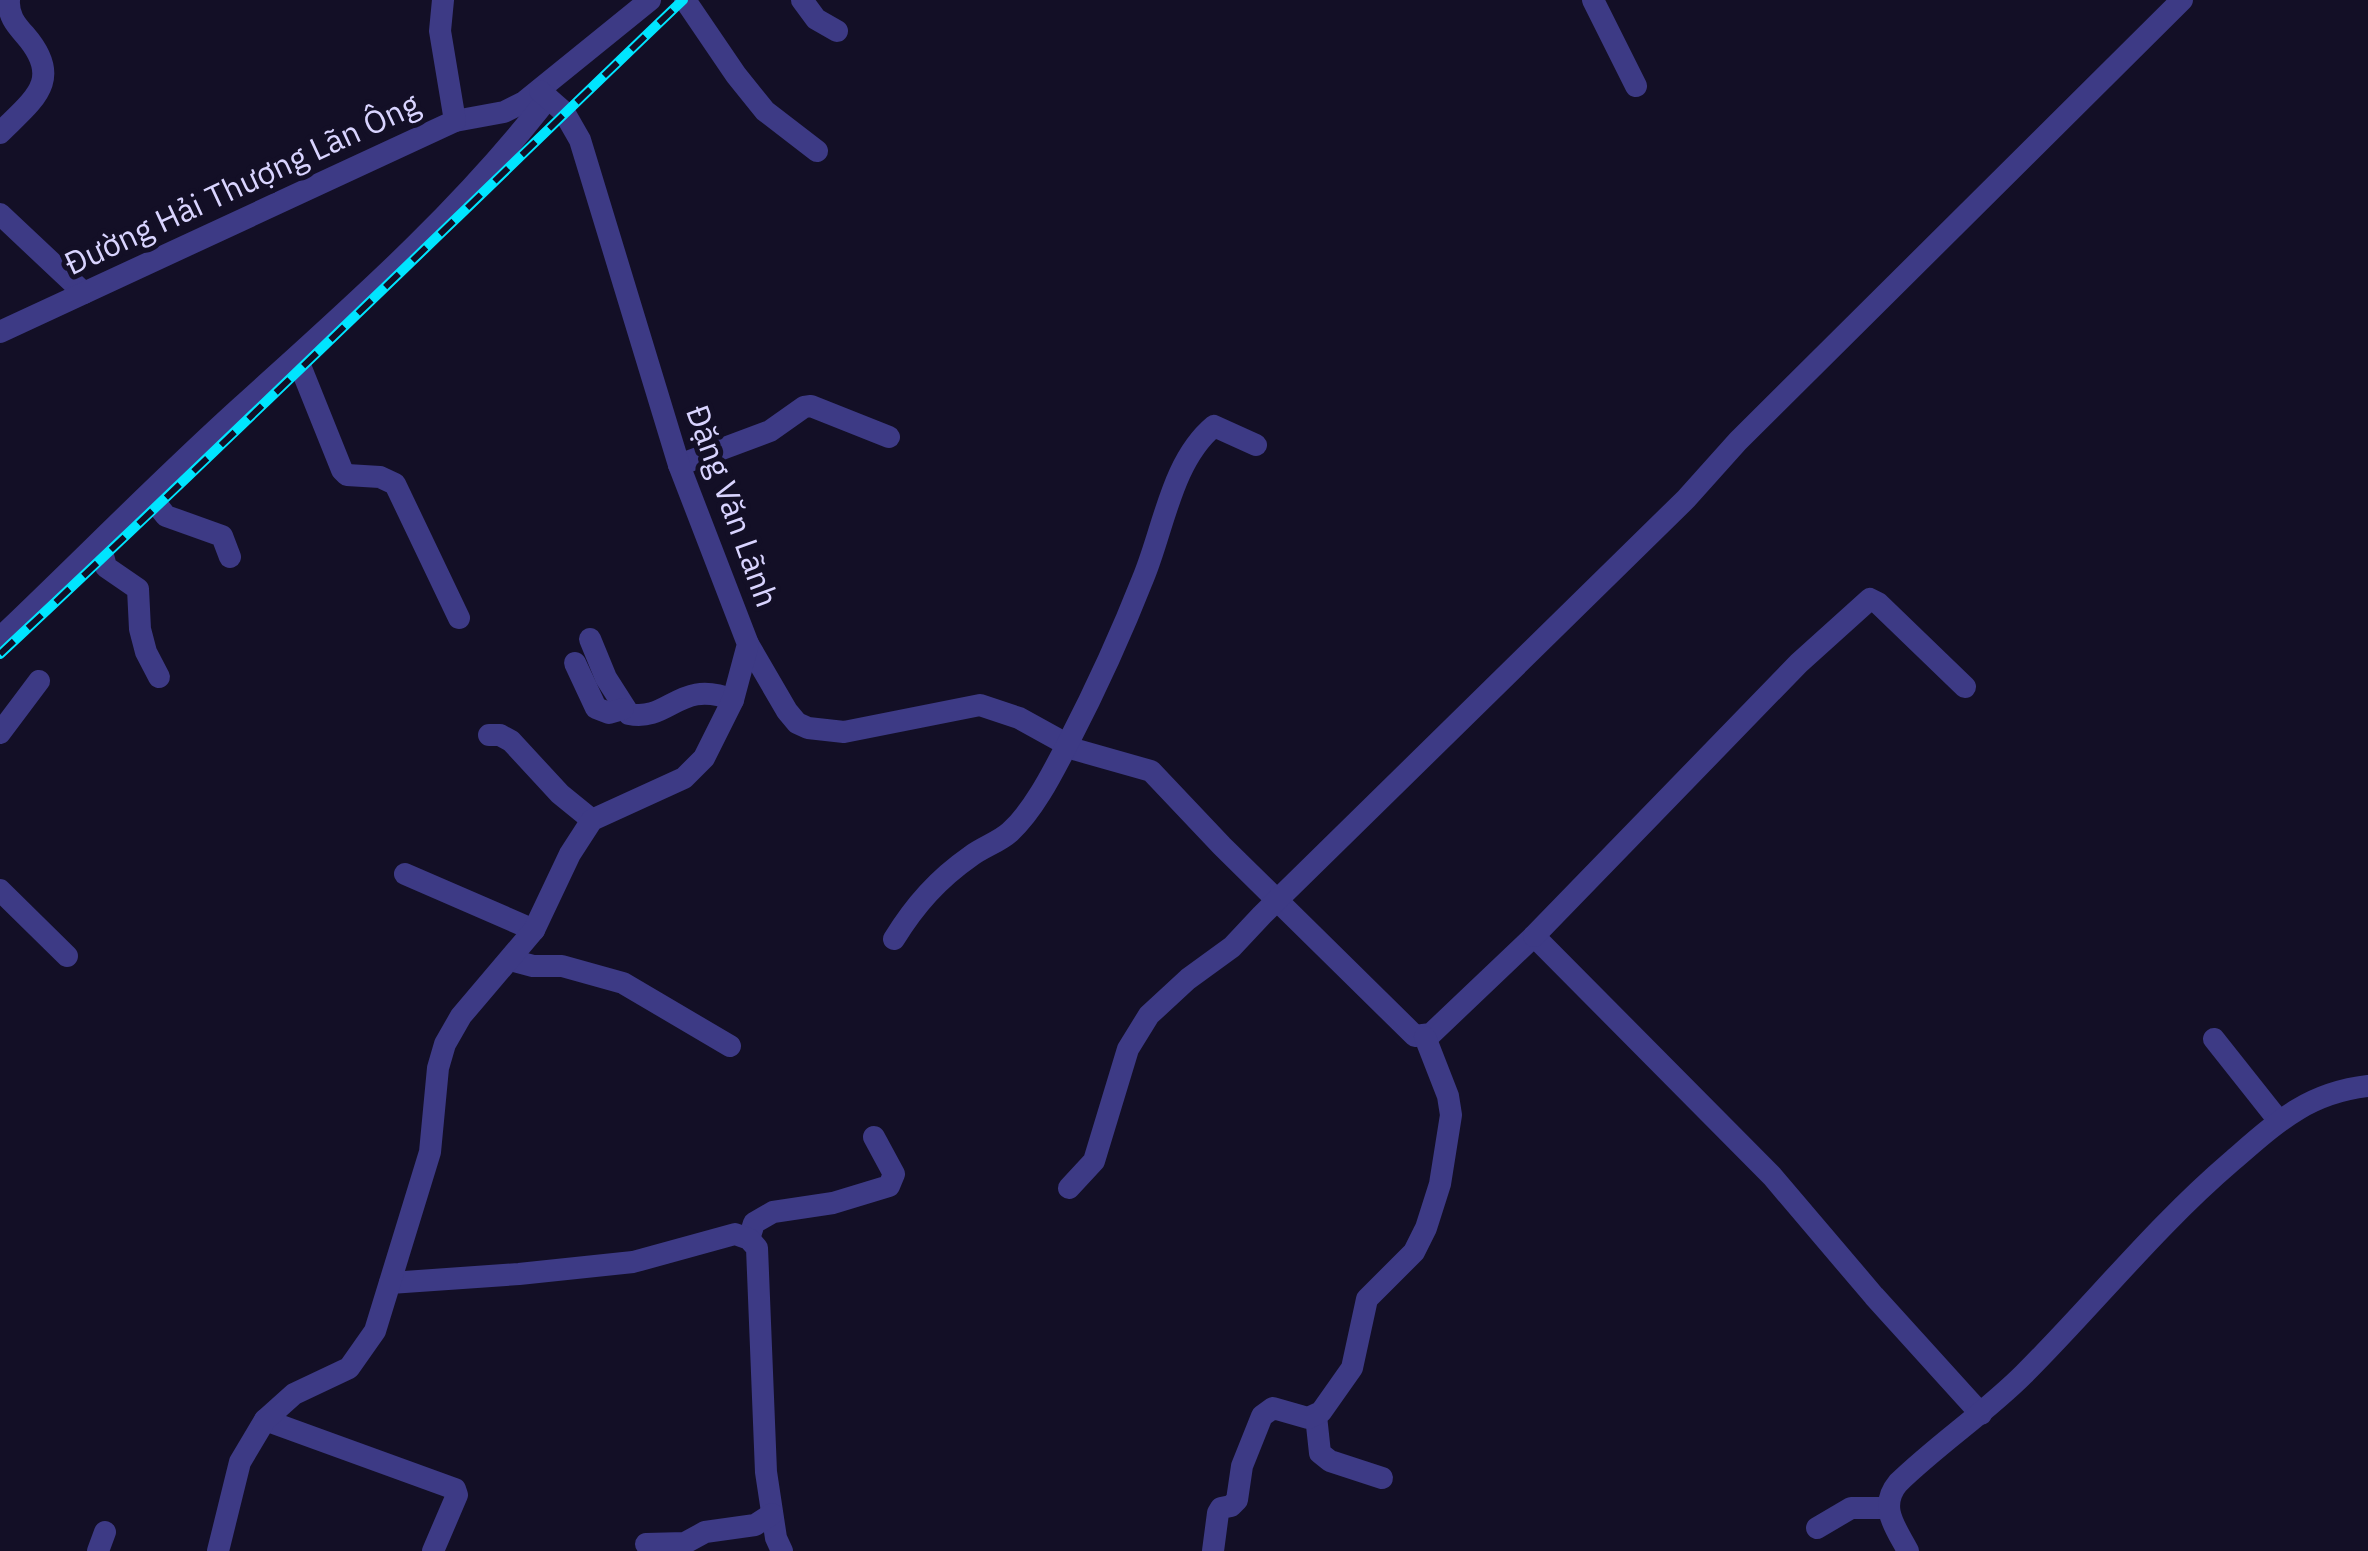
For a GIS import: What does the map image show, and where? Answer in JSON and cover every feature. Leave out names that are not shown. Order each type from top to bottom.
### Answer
[{"type":"street","points":[[0,133],[36,96],[45,74],[40,52],[11,18],[9,0]]},
{"type":"street","points":[[0,638],[466,196],[544,95],[650,0]]},
{"type":"street","points":[[686,0],[765,111],[817,151]]},
{"type":"street","points":[[802,0],[816,18],[837,31]]},
{"type":"street","points":[[1593,0],[1636,86]]},
{"type":"street","points":[[1069,1188],[1094,1162],[1128,1049],[1149,1015],[1188,979],[1241,940],[2182,0]]},
{"type":"street","name":"Đường Hải Thượng Lãn Ông","points":[[0,332],[455,120],[435,3]]},
{"type":"street","points":[[455,120],[504,112],[544,95]]},
{"type":"street","name":"Đặng Văn Lãnh","points":[[544,95],[564,112],[580,140],[679,465],[748,644],[732,700],[714,741],[695,768],[684,778],[592,820]]},
{"type":"street","points":[[0,214],[84,294]]},
{"type":"street","points":[[296,358],[342,470],[347,475],[380,478],[394,484],[459,618]]},
{"type":"street","points":[[679,465],[770,430],[810,406],[889,437]]},
{"type":"street","points":[[894,939],[931,887],[1011,831],[1067,746],[1144,576],[1180,474],[1196,444],[1214,426],[1256,445]]},
{"type":"street","points":[[150,496],[166,516],[222,536],[230,557]]},
{"type":"street","points":[[100,544],[106,567],[138,589],[140,630],[159,677]]},
{"type":"street","points":[[748,644],[788,711],[808,728],[844,732],[980,706],[1019,718],[1067,746],[1141,766],[1157,775],[1222,846],[1406,1030],[1425,1037],[1534,936],[1799,663],[1870,599],[1878,602],[1965,687]]},
{"type":"street","points":[[590,638],[623,709]]},
{"type":"street","points":[[575,663],[596,708],[602,712],[623,709],[640,716],[699,692],[716,693],[732,700]]},
{"type":"street","points":[[0,733],[39,681]]},
{"type":"street","points":[[218,1551],[240,1462],[264,1420],[294,1394],[349,1368],[375,1331],[430,1152],[438,1068],[446,1044],[468,1007],[534,930],[570,854],[592,820],[560,794],[512,741],[489,735]]},
{"type":"street","points":[[405,874],[534,930]]},
{"type":"street","points":[[0,890],[67,956]]},
{"type":"street","points":[[1534,936],[1772,1176],[1981,1414]]},
{"type":"street","points":[[510,960],[533,966],[562,966],[623,983],[730,1046]]},
{"type":"street","points":[[1382,1478],[1320,1453],[1316,1416],[1352,1368],[1367,1298],[1414,1252],[1440,1184],[1451,1115],[1448,1096],[1425,1037]]},
{"type":"street","points":[[2214,1040],[2278,1121]]},
{"type":"street","points":[[1908,1551],[1888,1508],[1889,1497],[1898,1483],[1981,1414],[2064,1332],[2165,1221],[2278,1121],[2314,1099],[2368,1086]]},
{"type":"street","points":[[749,1239],[754,1224],[773,1212],[833,1202],[889,1186],[894,1174],[874,1137]]},
{"type":"street","points":[[390,1283],[632,1262],[735,1234],[749,1239],[758,1248],[766,1472],[782,1551]]},
{"type":"street","points":[[1213,1551],[1218,1514],[1221,1508],[1237,1500],[1242,1466],[1265,1412],[1273,1408],[1302,1417],[1316,1416]]},
{"type":"street","points":[[264,1420],[455,1489],[457,1496],[433,1551]]},
{"type":"street","points":[[1817,1528],[1851,1508],[1888,1508]]},
{"type":"street","points":[[646,1544],[685,1543],[705,1532],[755,1524],[772,1514]]},
{"type":"railway","points":[[0,654],[683,0]]}]
